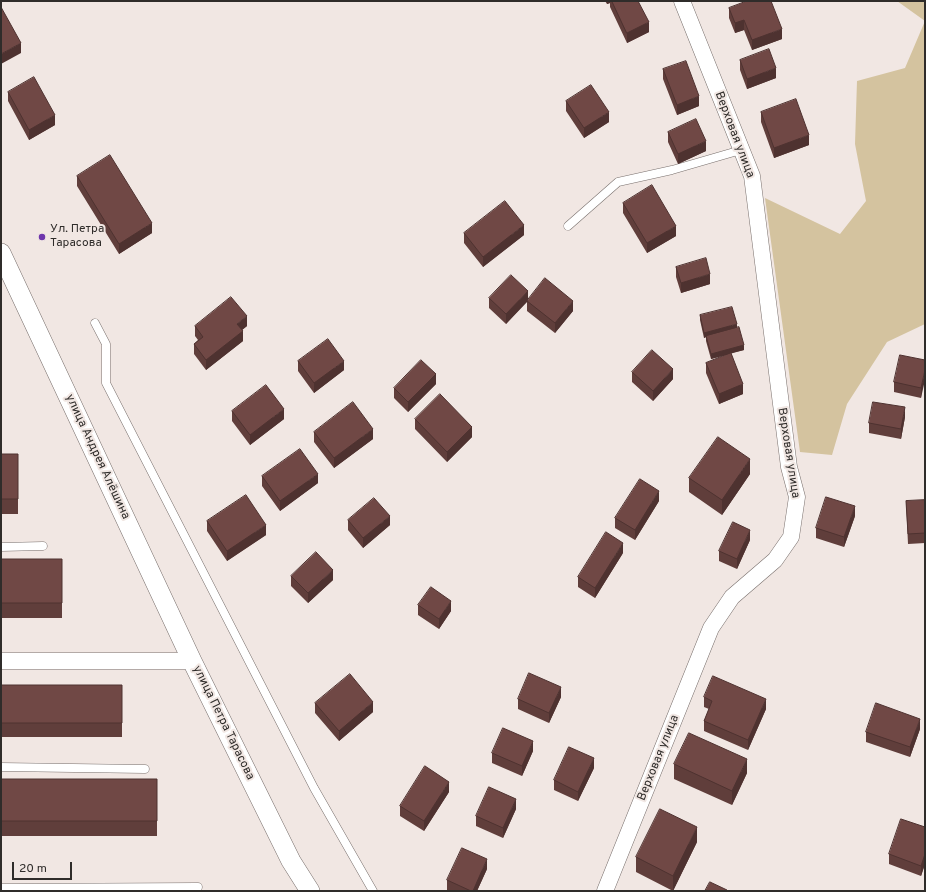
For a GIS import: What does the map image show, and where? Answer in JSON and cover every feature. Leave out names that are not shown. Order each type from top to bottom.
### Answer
[{"type":"street","name":"Верховая улица","points":[[605,891],[711,628],[732,597],[775,560],[791,537],[797,497],[789,467],[752,176],[682,1]]},
{"type":"street","name":"улица Андрея Алёшина","points":[[1,253],[192,661]]},
{"type":"street","name":"улица Петра Тарасова","points":[[1,661],[192,661],[291,861],[310,891]]},
{"type":"lane","points":[[568,226],[618,182],[672,170],[741,150]]},
{"type":"lane","points":[[95,323],[106,344],[106,383],[314,788],[373,891]]},
{"type":"lane","points":[[1,547],[44,546]]},
{"type":"lane","points":[[1,768],[145,769]]},
{"type":"lane","points":[[1,888],[198,887]]},
{"type":"shaded area","points":[[897,1],[925,1],[925,21]]},
{"type":"shaded area","points":[[925,21],[925,324],[887,342],[847,404],[832,455],[800,452],[765,198],[840,234],[866,201],[855,144],[857,81],[905,68]]},
{"type":"building","points":[[612,1],[638,1],[649,22],[627,33]]},
{"type":"building","points":[[747,1],[771,1],[782,29],[752,40],[744,20],[735,23],[729,8]]},
{"type":"building","points":[[1,7],[21,43],[1,54]]},
{"type":"building","points":[[769,49],[776,68],[747,79],[740,60]]},
{"type":"building","points":[[686,61],[699,96],[677,105],[663,69]]},
{"type":"building","points":[[34,77],[55,115],[29,130],[8,92]]},
{"type":"building","points":[[591,85],[609,112],[584,128],[566,101]]},
{"type":"building","points":[[796,99],[809,135],[774,148],[761,112]]},
{"type":"building","points":[[696,119],[706,141],[678,154],[668,132]]},
{"type":"building","points":[[110,155],[152,223],[119,244],[77,176]]},
{"type":"building","points":[[652,185],[676,226],[647,243],[623,203]]},
{"type":"building","points":[[505,201],[524,225],[483,257],[464,233]]},
{"type":"building","points":[[706,258],[710,274],[681,283],[676,267]]},
{"type":"building","points":[[511,275],[528,291],[506,314],[489,298]]},
{"type":"building","points":[[545,278],[573,301],[555,323],[527,301]]},
{"type":"building","points":[[231,297],[247,316],[237,324],[243,331],[206,360],[194,344],[203,337],[195,326]]},
{"type":"building","points":[[732,307],[737,324],[704,333],[700,315]]},
{"type":"building","points":[[739,327],[744,345],[711,354],[706,336]]},
{"type":"building","points":[[328,339],[344,361],[314,383],[298,361]]},
{"type":"building","points":[[652,350],[673,369],[653,391],[632,372]]},
{"type":"building","points":[[731,353],[743,384],[719,394],[706,363]]},
{"type":"building","points":[[900,355],[925,360],[925,370],[921,388],[894,382]]},
{"type":"building","points":[[421,360],[436,374],[408,402],[394,388]]},
{"type":"building","points":[[266,385],[284,409],[250,435],[232,411]]},
{"type":"building","points":[[440,394],[472,427],[447,452],[415,419]]},
{"type":"building","points":[[353,402],[373,429],[334,458],[314,432]]},
{"type":"building","points":[[873,402],[905,407],[901,429],[869,423]]},
{"type":"building","points":[[718,437],[750,459],[722,500],[689,478]]},
{"type":"building","points":[[300,449],[318,474],[280,501],[262,476]]},
{"type":"building","points":[[1,454],[18,454],[18,499],[1,499]]},
{"type":"building","points":[[640,479],[659,491],[635,530],[615,518]]},
{"type":"building","points":[[246,495],[266,525],[227,551],[207,521]]},
{"type":"building","points":[[826,497],[855,506],[844,537],[816,528]]},
{"type":"building","points":[[374,498],[390,516],[363,538],[348,520]]},
{"type":"building","points":[[925,500],[925,533],[908,534],[906,501]]},
{"type":"building","points":[[733,522],[750,530],[737,559],[719,551]]},
{"type":"building","points":[[606,532],[623,543],[595,588],[578,577]]},
{"type":"building","points":[[316,552],[333,570],[308,593],[291,576]]},
{"type":"building","points":[[1,559],[62,559],[62,603],[1,603]]},
{"type":"building","points":[[431,587],[451,601],[439,619],[418,605]]},
{"type":"building","points":[[529,673],[561,687],[549,713],[518,699]]},
{"type":"building","points":[[350,674],[373,702],[339,731],[315,703]]},
{"type":"building","points":[[713,676],[766,699],[748,740],[704,721],[712,701],[704,697]]},
{"type":"building","points":[[1,685],[122,685],[122,723],[1,723]]},
{"type":"building","points":[[876,703],[920,719],[910,747],[866,732]]},
{"type":"building","points":[[503,728],[533,741],[522,766],[492,753]]},
{"type":"building","points":[[689,733],[747,759],[732,791],[674,764]]},
{"type":"building","points":[[569,747],[594,758],[578,792],[554,780]]},
{"type":"building","points":[[425,766],[449,782],[424,821],[400,806]]},
{"type":"building","points":[[1,779],[157,779],[157,821],[1,821]]},
{"type":"building","points":[[489,787],[516,799],[503,828],[476,816]]},
{"type":"building","points":[[660,809],[697,827],[673,876],[636,857]]},
{"type":"building","points":[[901,819],[925,827],[925,854],[921,866],[889,854]]},
{"type":"building","points":[[462,848],[487,859],[473,891],[447,880]]},
{"type":"building","points":[[710,882],[727,890],[727,891],[705,891]]},
{"type":"place","name":"Ул. Петра Тарасова","points":[[42,237]]}]
